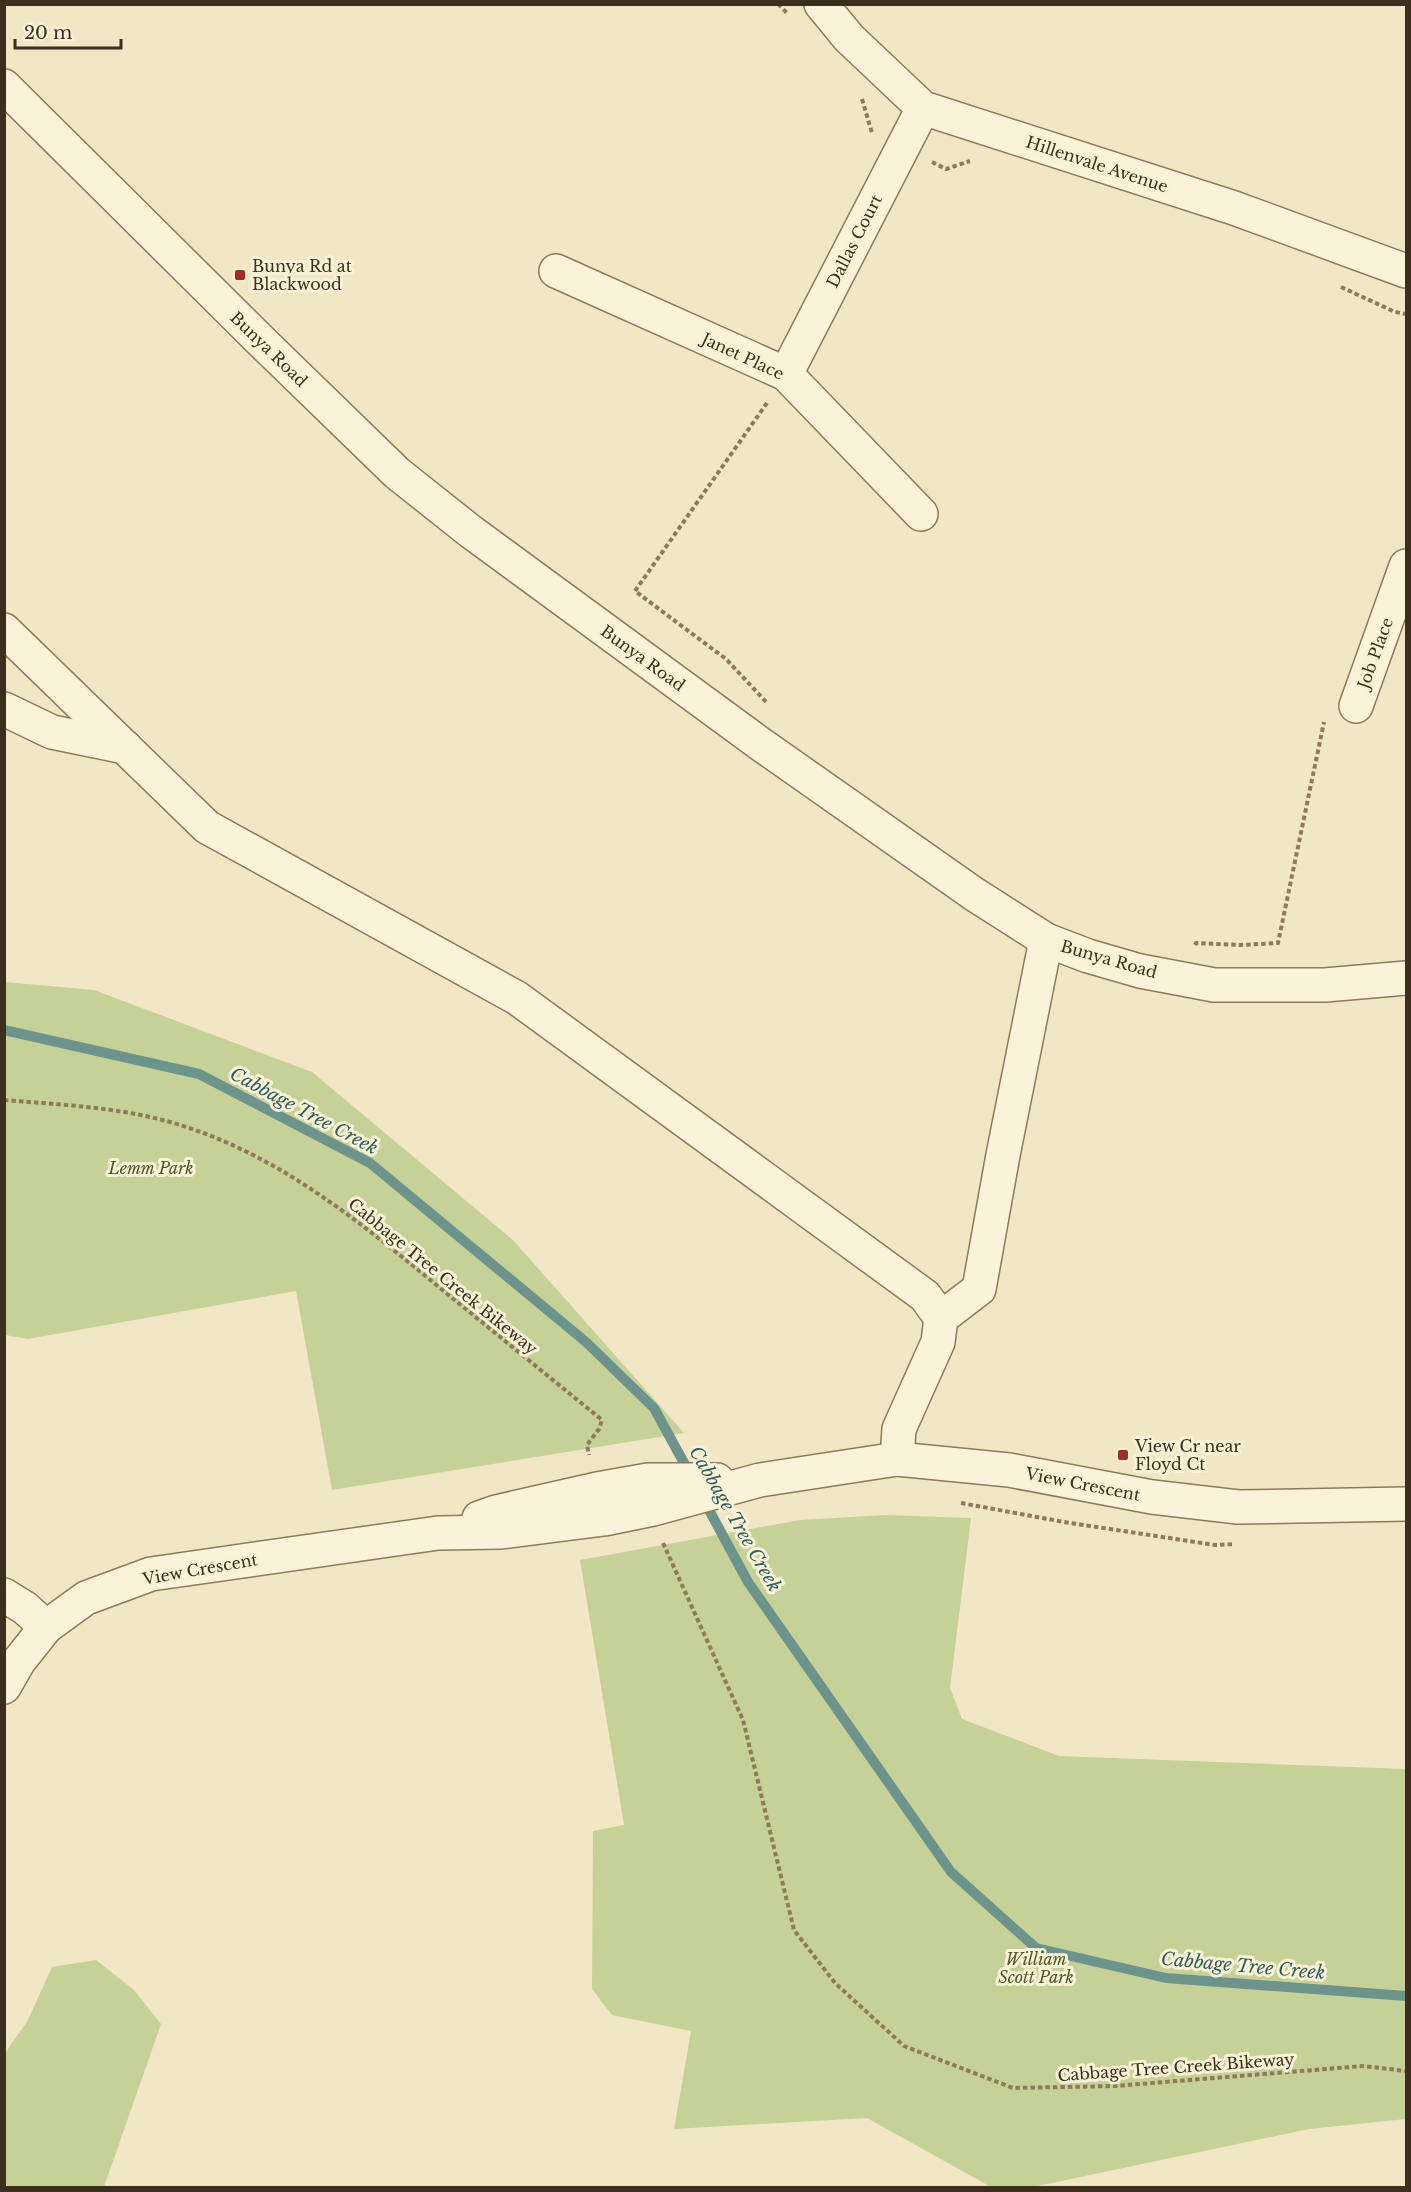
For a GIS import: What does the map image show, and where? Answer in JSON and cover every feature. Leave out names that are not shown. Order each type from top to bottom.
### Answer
[{"type":"street","name":"Hillenvale Avenue","points":[[821,4],[849,38],[922,108],[1234,208],[1407,271]]},
{"type":"street","name":"Bunya Road","points":[[4,86],[397,474],[470,531],[759,744],[974,894],[1046,940],[1088,956],[1140,971],[1214,985],[1325,985],[1407,978]]},
{"type":"street","name":"Dallas Court","points":[[786,374],[922,108]]},
{"type":"street","name":"Janet Place","points":[[556,271],[786,374],[921,514]]},
{"type":"street","name":"Job Place","points":[[1356,706],[1407,566]]},
{"type":"street","points":[[4,630],[207,827],[517,998],[925,1296],[941,1318],[938,1342],[899,1428],[897,1459]]},
{"type":"street","points":[[4,709],[52,732],[125,747]]},
{"type":"street","points":[[941,1318],[979,1289],[1046,940]]},
{"type":"street","name":"View Crescent","points":[[4,1687],[19,1661],[46,1627],[86,1598],[151,1574],[438,1533],[501,1532],[604,1519],[650,1495],[897,1459],[1009,1470],[1152,1497],[1238,1507],[1407,1504]]},
{"type":"street","points":[[4,1595],[14,1599],[46,1627]]},
{"type":"path","points":[[759,744],[776,712],[726,659],[635,591],[786,374]]},
{"type":"path","points":[[1195,952],[1196,943],[1240,945],[1278,943],[1325,720],[1356,706]]},
{"type":"path","name":"Cabbage Tree Creek Bikeway","points":[[4,1100],[129,1113],[180,1125],[235,1146],[291,1176],[362,1223],[602,1420],[587,1445],[590,1456]]},
{"type":"path","name":"Cabbage Tree Creek Bikeway","points":[[663,1542],[743,1720],[794,1930],[835,1983],[904,2046],[1013,2088],[1115,2086],[1363,2066],[1407,2071]]},
{"type":"green space","name":"Lemm Park","points":[[5,982],[94,990],[312,1072],[513,1240],[684,1433],[332,1490],[296,1291],[28,1339],[5,1335]]},
{"type":"green space","name":"William Scott Park","points":[[885,1515],[971,1518],[950,1688],[962,1719],[1059,1756],[1406,1769],[1406,2119],[1309,2129],[1028,2188],[991,2187],[867,2118],[674,2129],[691,2031],[612,2015],[592,1989],[593,1831],[624,1825],[580,1560],[800,1520]]},
{"type":"green space","points":[[96,1960],[134,1990],[161,2024],[104,2187],[5,2187],[5,2053],[27,2022],[52,1967]]},
{"type":"waterway","name":"Cabbage Tree Creek","points":[[4,1030],[199,1074],[370,1163],[586,1342],[654,1408],[690,1474]]},
{"type":"waterway","name":"Cabbage Tree Creek","points":[[703,1499],[748,1582],[951,1872],[1036,1948],[1166,1978],[1406,1996]]},
{"type":"place","name":"Bunya Rd at Blackwood","points":[[240,275]]},
{"type":"place","name":"View Cr near Floyd Ct","points":[[1123,1455]]}]
